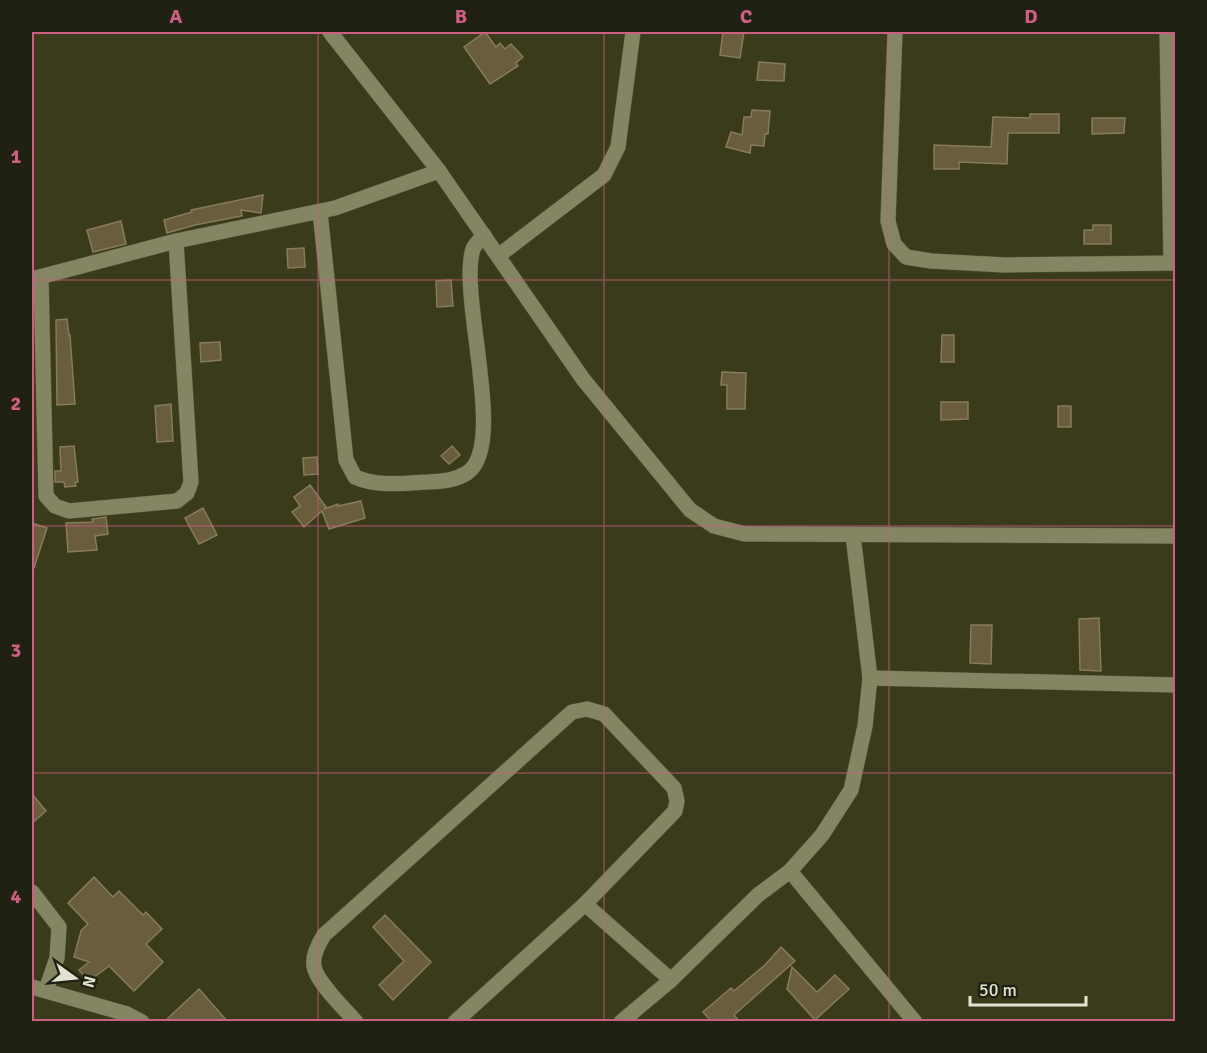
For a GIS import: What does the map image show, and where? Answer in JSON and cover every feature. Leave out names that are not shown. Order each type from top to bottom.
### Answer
[{"type":"street","points":[[330,32],[439,171],[583,379],[690,510],[714,526],[745,534],[1176,536]]},
{"type":"street","points":[[498,256],[603,175],[618,147],[633,32]]},
{"type":"street","points":[[895,32],[888,221],[894,244],[906,257],[931,261],[1005,265],[1174,263],[1167,32]]},
{"type":"street","points":[[176,242],[191,482],[187,493],[177,501],[69,512],[55,506],[46,496],[36,278],[176,242],[320,212],[439,171]]},
{"type":"street","points":[[320,212],[346,460],[355,477],[377,484],[450,481],[469,472],[481,453],[484,425],[471,280],[473,248],[484,235]]},
{"type":"street","points":[[621,1022],[671,980],[758,895],[790,871],[822,836],[851,790],[865,726],[870,678],[853,536]]},
{"type":"street","points":[[870,678],[1176,686]]},
{"type":"street","points":[[356,1022],[325,986],[314,966],[316,948],[324,935],[572,712],[587,709],[604,714],[674,788],[677,801],[675,811],[585,904],[455,1022]]},
{"type":"street","points":[[790,871],[915,1022]]},
{"type":"street","points":[[32,892],[59,927],[57,958],[39,989],[127,1014],[142,1022]]},
{"type":"street","points":[[585,904],[671,980]]},
{"type":"building","points":[[485,32],[496,47],[500,43],[505,49],[511,44],[523,57],[516,63],[518,66],[490,84],[464,47]]},
{"type":"building","points":[[723,32],[744,32],[740,58],[720,55]]},
{"type":"building","points":[[759,62],[785,64],[784,81],[757,80]]},
{"type":"building","points":[[752,110],[770,111],[768,134],[765,134],[764,146],[751,145],[750,153],[726,147],[731,132],[742,135],[744,117],[751,117]]},
{"type":"building","points":[[1030,114],[1059,114],[1059,133],[1008,133],[1007,164],[959,162],[959,169],[934,169],[934,145],[991,147],[993,117],[1030,118]]},
{"type":"building","points":[[1092,118],[1125,118],[1124,133],[1092,134]]},
{"type":"building","points":[[263,195],[261,213],[241,210],[242,216],[167,233],[164,220],[192,212],[191,210]]},
{"type":"building","points":[[121,221],[126,244],[93,252],[87,230]]},
{"type":"building","points":[[1093,225],[1111,225],[1111,244],[1084,244],[1084,230],[1093,230]]},
{"type":"building","points":[[304,248],[305,267],[288,268],[287,249]]},
{"type":"building","points":[[451,280],[453,306],[437,307],[436,281]]},
{"type":"building","points":[[67,319],[75,404],[57,405],[56,320]]},
{"type":"building","points":[[942,335],[954,335],[954,362],[941,362]]},
{"type":"building","points":[[220,342],[221,360],[201,362],[200,343]]},
{"type":"building","points":[[722,372],[746,373],[745,409],[727,409],[727,385],[721,385]]},
{"type":"building","points":[[941,402],[968,402],[968,419],[941,420]]},
{"type":"building","points":[[171,404],[173,441],[157,442],[155,406]]},
{"type":"building","points":[[1058,406],[1071,406],[1071,427],[1058,427]]},
{"type":"building","points":[[74,446],[78,482],[75,482],[76,486],[65,487],[64,482],[55,482],[55,471],[61,471],[60,447]]},
{"type":"building","points":[[452,446],[460,455],[449,464],[441,456]]},
{"type":"building","points":[[317,457],[318,474],[304,475],[303,458]]},
{"type":"building","points":[[310,485],[326,507],[324,509],[338,504],[338,506],[361,501],[365,518],[329,529],[322,511],[304,527],[292,512],[300,506],[294,497]]},
{"type":"building","points":[[203,508],[217,535],[199,544],[185,518]]},
{"type":"building","points":[[106,517],[108,534],[95,536],[97,550],[68,552],[66,523],[93,522],[92,519]]},
{"type":"building","points":[[32,523],[47,528],[34,568],[32,568]]},
{"type":"building","points":[[1099,618],[1101,671],[1080,670],[1079,619]]},
{"type":"building","points":[[971,625],[992,625],[991,664],[970,663]]},
{"type":"building","points":[[32,794],[46,811],[32,823]]},
{"type":"building","points":[[94,877],[113,897],[119,891],[143,915],[146,912],[162,929],[146,944],[163,962],[134,991],[109,966],[89,981],[79,970],[89,962],[74,957],[81,931],[88,924],[68,903]]},
{"type":"building","points":[[385,915],[431,962],[393,1000],[379,985],[404,961],[373,927]]},
{"type":"building","points":[[781,947],[795,961],[734,1015],[740,1022],[712,1022],[703,1012],[731,988],[734,991],[765,965]]},
{"type":"building","points":[[792,967],[817,992],[835,975],[849,989],[815,1020],[787,989]]},
{"type":"building","points":[[199,989],[228,1022],[164,1022]]}]
